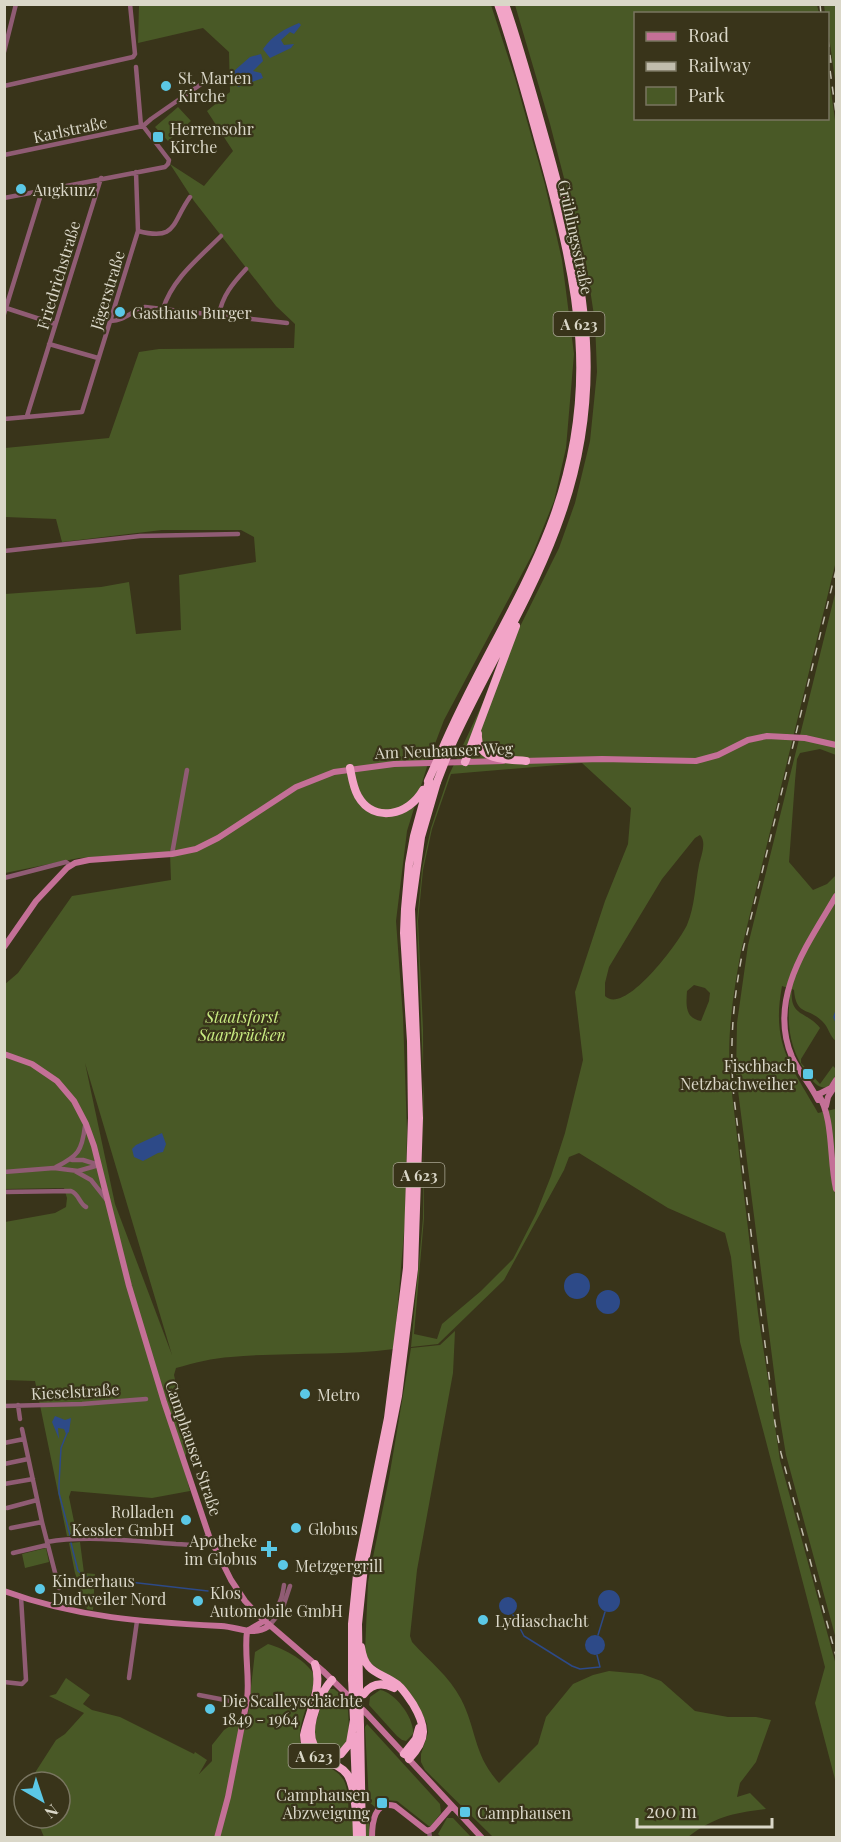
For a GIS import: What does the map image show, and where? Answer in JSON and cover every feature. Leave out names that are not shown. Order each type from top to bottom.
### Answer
[{"type":"highway","name":"Grühlingsstraße","points":[[448,744],[550,527],[572,456],[580,407],[582,357],[571,271],[548,175],[498,4]]},
{"type":"highway","name":"A 623","points":[[357,1838],[358,1624],[364,1566],[398,1396],[414,1269],[419,1118],[411,909],[413,882],[431,781],[526,596],[556,530],[572,480],[583,430],[588,358],[583,300],[570,236],[532,91],[505,4]]},
{"type":"highway","points":[[465,762],[526,596]]},
{"type":"highway","points":[[479,727],[478,744],[489,756],[496,759],[526,761]]},
{"type":"highway","name":"A 623","points":[[363,1838],[358,1727],[352,1679],[352,1624],[358,1565],[388,1418],[407,1268],[412,1118],[411,1041],[404,933],[405,909],[414,836],[441,752],[448,744]]},
{"type":"highway","points":[[350,768],[356,794],[364,804],[377,812],[394,813],[407,808],[431,781]]},
{"type":"highway","points":[[358,1624],[362,1653],[369,1667],[376,1674],[401,1688],[420,1717],[423,1737],[417,1750],[407,1756]]},
{"type":"highway","points":[[315,1664],[318,1684],[330,1678]]},
{"type":"highway","points":[[330,1678],[320,1695],[313,1721],[311,1736],[314,1746],[329,1756],[341,1754],[358,1727],[364,1694],[373,1685],[383,1684],[393,1687],[416,1719],[419,1730],[407,1756]]},
{"type":"highway","name":"A 623","points":[[318,1684],[304,1741],[312,1755],[345,1772],[352,1785],[356,1811]]},
{"type":"street","points":[[4,52],[16,4]]},
{"type":"street","points":[[4,86],[133,57],[135,54],[130,4]]},
{"type":"street","points":[[4,198],[101,178],[156,170],[168,164],[169,160],[142,126],[136,68]]},
{"type":"street","name":"Karlstraße","points":[[4,155],[142,126],[210,78]]},
{"type":"street","name":"Jägerstraße","points":[[27,416],[82,412],[138,231],[136,172]]},
{"type":"street","name":"Friedrichstraße","points":[[27,416],[101,178]]},
{"type":"street","points":[[42,191],[5,311],[55,324]]},
{"type":"street","points":[[138,231],[154,235],[165,234],[173,226],[190,197]]},
{"type":"street","points":[[163,309],[168,294],[178,280],[221,236]]},
{"type":"street","points":[[219,315],[221,303],[227,291],[246,269]]},
{"type":"street","points":[[111,321],[120,321],[138,309],[163,309],[287,323]]},
{"type":"street","name":"Friedrichstraße","points":[[49,344],[98,358]]},
{"type":"street","points":[[4,419],[27,416]]},
{"type":"street","points":[[4,551],[140,536],[238,534]]},
{"type":"street","name":"Am Neuhauser Weg","points":[[4,878],[66,862],[70,865],[89,860],[172,854],[196,849],[218,838],[296,787],[324,775],[350,768],[394,764],[602,759],[696,761],[718,755],[748,740],[767,736],[805,738],[837,745]]},
{"type":"street","points":[[172,854],[188,770]]},
{"type":"street","points":[[4,946],[36,901],[70,865]]},
{"type":"street","points":[[837,896],[795,969],[785,999],[784,1026],[793,1059],[826,1109],[831,1166],[837,1189]]},
{"type":"street","name":"Camphauser Straße","points":[[4,1054],[32,1064],[57,1081],[74,1101],[86,1124],[151,1362],[209,1536],[222,1565],[256,1613],[330,1678],[407,1756],[482,1838]]},
{"type":"street","points":[[820,1097],[837,1082]]},
{"type":"street","points":[[820,1097],[828,1126]]},
{"type":"street","points":[[54,1168],[71,1160],[81,1148],[86,1124]]},
{"type":"street","points":[[71,1160],[83,1160],[99,1165]]},
{"type":"street","points":[[4,1172],[54,1168],[89,1169],[99,1165]]},
{"type":"street","points":[[72,1170],[91,1180],[109,1204]]},
{"type":"street","points":[[4,1192],[71,1191],[77,1194],[81,1203],[87,1207]]},
{"type":"street","name":"Kieselstraße","points":[[4,1406],[82,1404],[146,1399]]},
{"type":"street","points":[[18,1405],[20,1419]]},
{"type":"street","points":[[22,1429],[59,1588]]},
{"type":"street","points":[[4,1443],[24,1439]]},
{"type":"street","points":[[4,1464],[28,1459]]},
{"type":"street","points":[[4,1484],[33,1479]]},
{"type":"street","points":[[7,1508],[37,1500]]},
{"type":"street","points":[[11,1528],[42,1522]]},
{"type":"street","points":[[189,1545],[209,1536]]},
{"type":"street","points":[[13,1553],[72,1539],[189,1545],[213,1544]]},
{"type":"street","points":[[4,1591],[94,1615],[137,1621],[230,1627],[257,1632],[280,1604],[284,1585]]},
{"type":"street","points":[[283,1638],[277,1623],[291,1586]]},
{"type":"street","points":[[4,1682],[22,1683],[26,1680],[21,1597]]},
{"type":"street","points":[[266,1623],[279,1615]]},
{"type":"street","points":[[129,1678],[137,1621]]},
{"type":"street","points":[[217,1838],[226,1806],[246,1704],[247,1631]]},
{"type":"street","points":[[199,1695],[246,1704]]},
{"type":"street","points":[[372,1838],[374,1817],[386,1804],[395,1806],[430,1834],[452,1806]]},
{"type":"green space","name":"Staatsforst Saarbrücken","points":[[139,5],[491,5],[515,78],[545,185],[562,260],[574,354],[566,448],[554,501],[533,553],[444,720],[407,831],[396,921],[403,1017],[407,1131],[405,1221],[394,1349],[224,1358],[176,1368],[174,1375],[189,1443],[183,1465],[190,1491],[152,1498],[71,1491],[69,1497],[77,1536],[67,1536],[35,1381],[5,1380],[5,1222],[55,1213],[66,1207],[67,1198],[64,1188],[5,1189],[4,985],[18,973],[72,896],[171,880],[170,853],[79,858],[5,873],[5,594],[101,587],[129,582],[136,634],[181,630],[179,575],[256,562],[254,537],[241,530],[162,530],[62,542],[56,519],[5,517],[5,448],[109,438],[139,352],[159,349],[294,348],[295,324],[276,306],[194,201],[170,164],[204,186],[233,151],[207,111],[230,92],[229,52],[203,28],[138,43]],"holes":[[[85,1063],[172,1355],[115,1204]]]},
{"type":"green space","points":[[515,5],[817,5],[819,12],[634,12],[634,120],[829,120],[829,77],[836,127],[836,561],[741,951],[731,1014],[729,1061],[758,1313],[780,1460],[836,1665],[836,1783],[815,1703],[825,1667],[740,1342],[731,1257],[725,1233],[668,1208],[579,1153],[569,1157],[504,1280],[438,1344],[411,1347],[423,1218],[424,1143],[424,1218],[414,1334],[437,1339],[442,1324],[481,1291],[513,1259],[536,1214],[551,1176],[565,1133],[583,1060],[575,992],[605,901],[628,844],[631,808],[582,763],[451,774],[432,829],[423,870],[418,921],[423,1076],[417,921],[422,869],[431,828],[449,775],[559,548],[575,503],[590,441],[597,372],[595,322],[586,263],[550,124]],"holes":[[[700,835],[703,845],[690,918],[682,934],[663,960],[638,987],[625,996],[614,999],[605,996],[609,967],[662,879],[695,838]],[[694,985],[705,988],[710,993],[701,1021],[689,1014],[687,1006],[687,991]]]},
{"type":"green space","points":[[824,5],[836,5],[836,87],[829,36],[829,12],[825,12]]},
{"type":"green space","points":[[178,107],[191,121],[168,141],[155,127]]},
{"type":"green space","points":[[836,590],[836,755],[820,749],[800,753],[797,759],[789,862],[813,890],[827,884],[836,875],[836,1041],[822,1021],[800,1008],[792,989],[793,1005],[820,1028],[801,1059],[801,1063],[820,1084],[833,1066],[836,1069],[836,1075],[828,1087],[819,1086],[811,1079],[802,1066],[797,1056],[789,1023],[791,989],[782,986],[779,1024],[786,1054],[818,1113],[835,1109],[836,1103],[836,1639],[786,1455],[736,1075],[737,1023],[748,945]]},
{"type":"green space","points":[[455,1331],[453,1373],[417,1570],[410,1636],[412,1642],[445,1676],[461,1699],[484,1762],[499,1783],[538,1744],[546,1717],[573,1684],[609,1671],[642,1674],[661,1681],[695,1711],[728,1717],[756,1717],[771,1720],[756,1762],[740,1783],[737,1797],[750,1793],[766,1809],[724,1817],[688,1837],[493,1837],[425,1770],[421,1762],[421,1754],[428,1733],[427,1724],[418,1705],[404,1686],[370,1663],[365,1652],[368,1582],[389,1478],[411,1348],[440,1345]]},
{"type":"green space","points":[[80,1542],[84,1573],[95,1574],[93,1610],[87,1609],[75,1573],[69,1543]]},
{"type":"green space","points":[[46,1548],[49,1562],[25,1568],[22,1554]]},
{"type":"green space","points":[[268,1644],[282,1649],[308,1666],[316,1678],[301,1727],[302,1750],[313,1760],[341,1776],[347,1791],[349,1820],[369,1823],[370,1837],[44,1837],[41,1830],[72,1830],[72,1770],[37,1770],[56,1740],[65,1734],[84,1713],[49,1696],[56,1694],[66,1678],[90,1695],[83,1704],[92,1710],[120,1717],[194,1754],[195,1752],[207,1760],[199,1774],[212,1761],[212,1745],[224,1730],[248,1714],[255,1652]]},
{"type":"green space","points":[[334,1689],[347,1699],[349,1730],[344,1747],[338,1751],[329,1751],[316,1746],[314,1730],[325,1691]]},
{"type":"green space","points":[[380,1690],[398,1701],[411,1721],[413,1734],[406,1741],[397,1736],[369,1705],[370,1697]]},
{"type":"green space","points":[[367,1724],[440,1804],[441,1813],[430,1827],[397,1801],[386,1800],[375,1807],[369,1802],[365,1727]]},
{"type":"green space","points":[[447,1818],[453,1818],[471,1837],[441,1837],[438,1834]]},
{"type":"water","points":[[299,23],[301,25],[294,34],[290,32],[281,40],[284,45],[294,44],[291,48],[270,58],[263,49],[267,44],[279,33]]},
{"type":"water","points":[[261,54],[263,61],[253,71],[261,73],[263,78],[238,87],[234,71],[250,57]]},
{"type":"water","points":[[162,1133],[166,1144],[163,1152],[143,1161],[134,1157],[132,1149],[136,1145]]},
{"type":"water","points":[[577,1273],[586,1277],[590,1286],[586,1295],[577,1299],[568,1295],[564,1286],[568,1277]]},
{"type":"water","points":[[608,1290],[617,1293],[620,1302],[617,1311],[608,1314],[599,1311],[596,1302],[599,1293]]},
{"type":"water","points":[[55,1416],[65,1420],[71,1418],[69,1432],[66,1434],[64,1429],[58,1428],[59,1439],[52,1422]]},
{"type":"water","points":[[609,1590],[617,1593],[620,1601],[617,1609],[609,1612],[601,1609],[598,1601],[601,1593]]},
{"type":"water","points":[[504,1597],[512,1597],[517,1602],[515,1613],[504,1615],[499,1610],[499,1602]]},
{"type":"water","points":[[591,1635],[599,1635],[605,1641],[605,1649],[599,1655],[591,1655],[585,1649],[585,1641]]},
{"type":"waterway","points":[[836,1011],[834,1017],[836,1022]]},
{"type":"waterway","points":[[67,1433],[61,1448],[59,1493],[70,1535]]},
{"type":"waterway","points":[[71,1543],[78,1571],[86,1577],[208,1591]]},
{"type":"waterway","points":[[598,1635],[605,1612]]},
{"type":"waterway","points":[[513,1615],[524,1636],[572,1666],[580,1669],[600,1667],[597,1655]]},
{"type":"railway","points":[[820,4],[821,12]]},
{"type":"railway","points":[[829,47],[831,63]]},
{"type":"railway","points":[[829,62],[836,114]]},
{"type":"railway","points":[[836,570],[743,950],[734,1005],[732,1042],[734,1098],[775,1423],[836,1656]]},
{"type":"place","name":"St. Marien Kirche","points":[[166,86]]},
{"type":"place","name":"Herrensohr Kirche","points":[[158,137]]},
{"type":"place","name":"Augkunz","points":[[21,189]]},
{"type":"place","name":"Gasthaus Burger","points":[[120,312]]},
{"type":"place","name":"Fischbach Netzbachweiher","points":[[808,1074]]},
{"type":"place","name":"Metro","points":[[305,1394]]},
{"type":"place","name":"Rolladen Kessler GmbH","points":[[186,1520]]},
{"type":"place","name":"Globus","points":[[296,1528]]},
{"type":"place","name":"Apotheke im Globus","points":[[269,1549]]},
{"type":"place","name":"Metzgergrill","points":[[283,1565]]},
{"type":"place","name":"Kinderhaus Dudweiler Nord","points":[[40,1589]]},
{"type":"place","name":"Klos Automobile GmbH","points":[[198,1601]]},
{"type":"place","name":"Lydiaschacht","points":[[483,1620]]},
{"type":"place","name":"Die Scalleyschächte 1849 - 1964","points":[[210,1709]]},
{"type":"place","name":"Camphausen Abzweigung","points":[[382,1803]]},
{"type":"place","name":"Camphausen","points":[[465,1812]]}]
